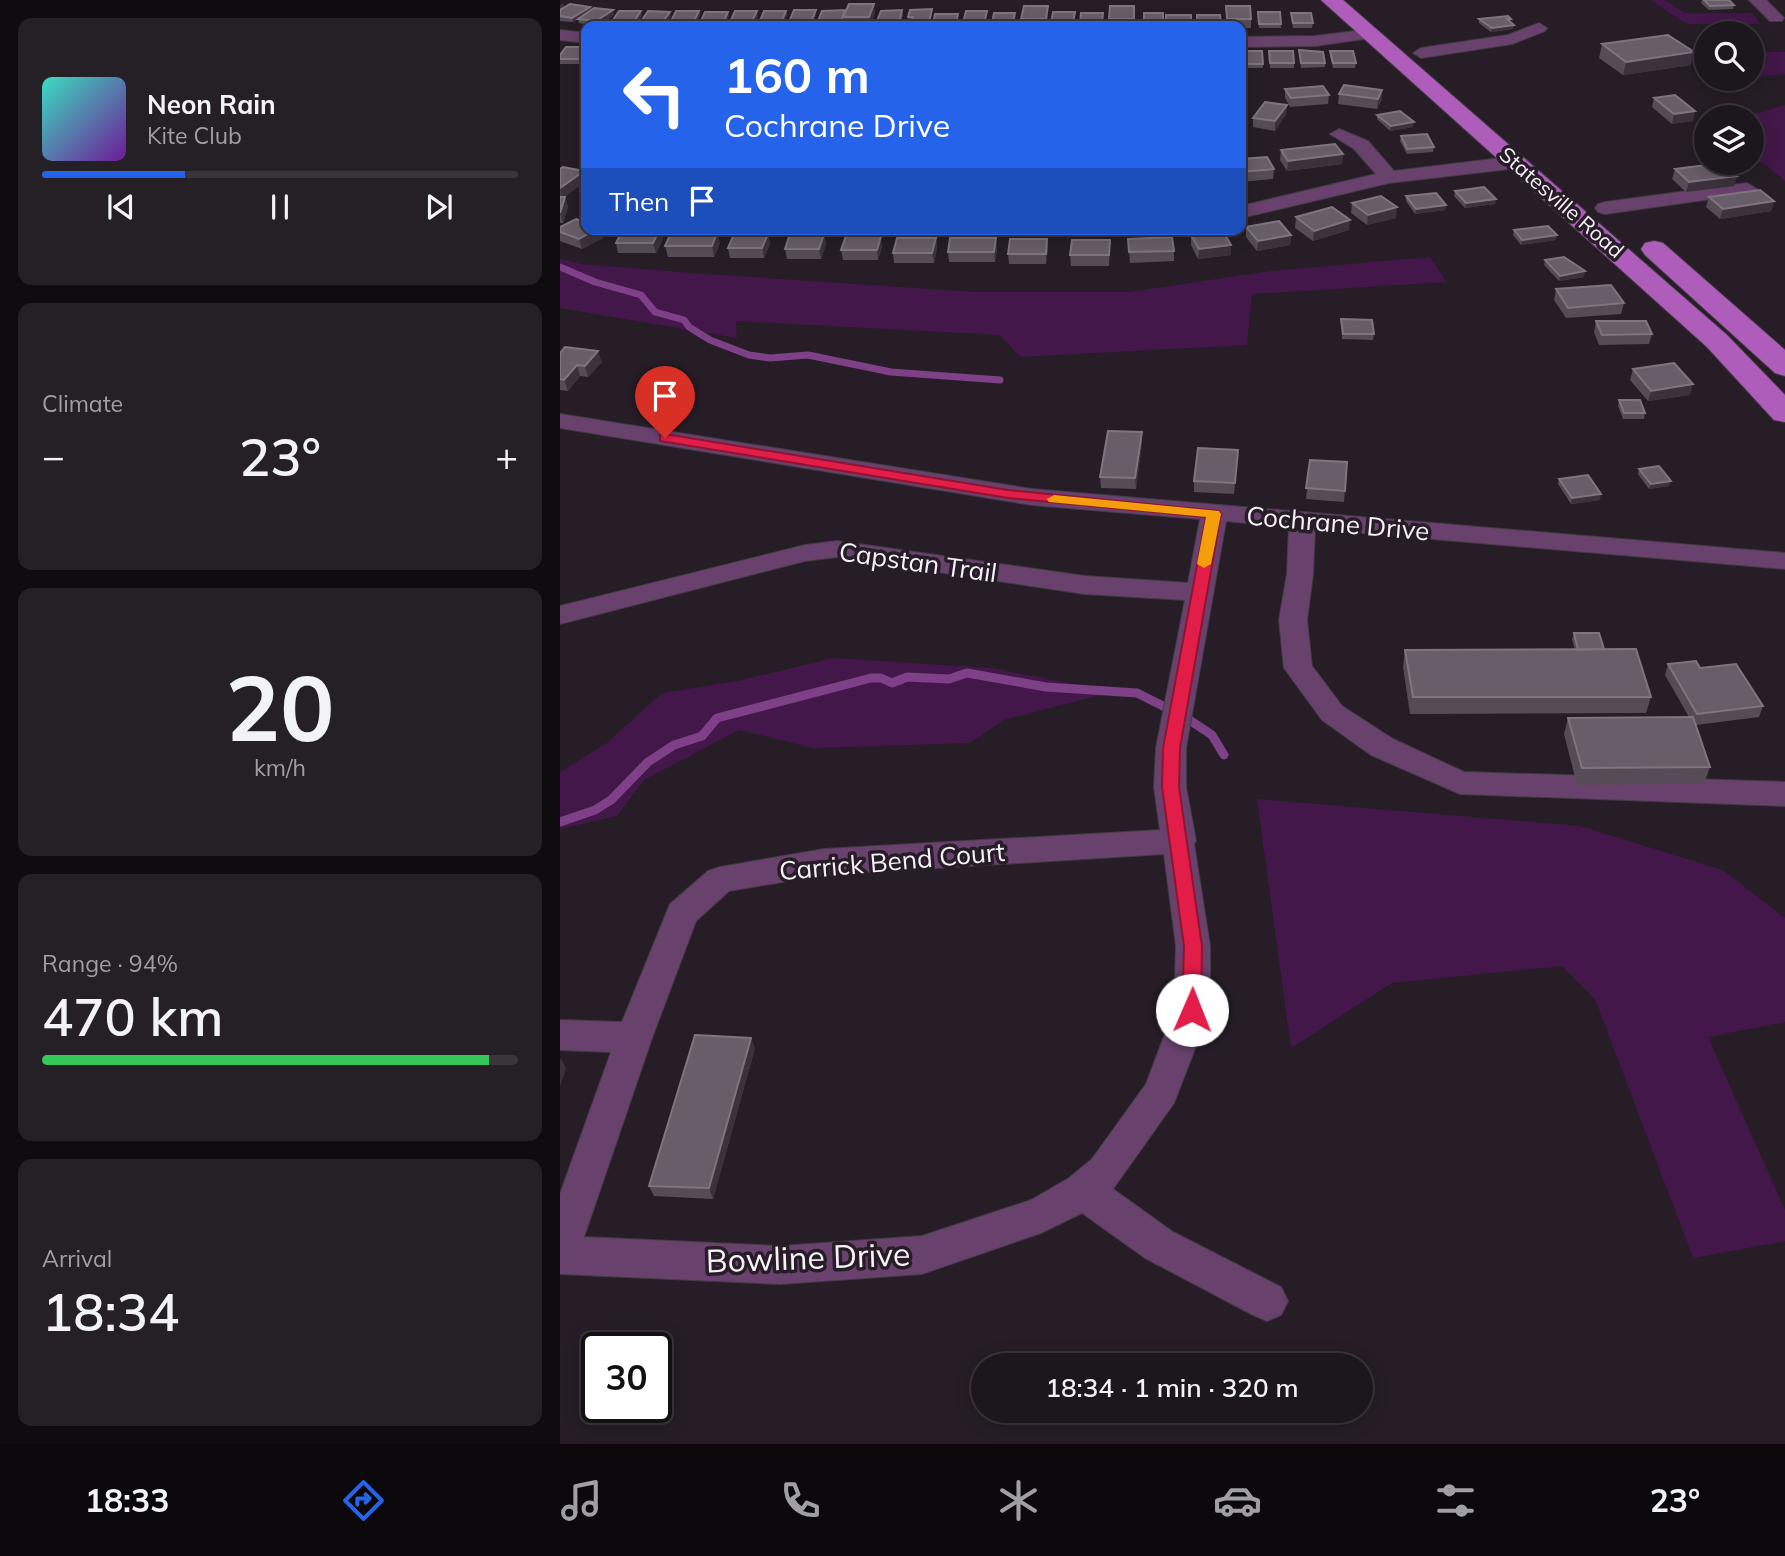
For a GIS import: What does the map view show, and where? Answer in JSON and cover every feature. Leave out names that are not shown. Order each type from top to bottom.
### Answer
[{"type":"main road","name":"Statesville Road","points":[[1331,0],[1518,162],[1717,341],[1785,413]]},
{"type":"main road","name":"Statesville Road","points":[[1361,0],[1544,156]]},
{"type":"main road","name":"Statesville Road","points":[[1585,191],[1751,333],[1785,367]]},
{"type":"street","points":[[1757,0],[1776,18]]},
{"type":"street","points":[[1421,53],[1512,39],[1539,28]]},
{"type":"street","points":[[1246,42],[1315,41],[1372,34]]},
{"type":"street","points":[[560,35],[581,37]]},
{"type":"street","points":[[1339,134],[1360,145],[1389,177]]},
{"type":"street","points":[[1246,211],[1389,177],[1518,162]]},
{"type":"street","points":[[1605,208],[1747,189]]},
{"type":"street","name":"Cochrane Drive","points":[[560,421],[936,484],[1044,498],[1785,561]]},
{"type":"street","name":"Bowline Drive","points":[[560,1253],[781,1265],[922,1255],[1041,1216],[1083,1191],[1106,1171],[1161,1092],[1192,1010],[1193,946],[1180,841],[1170,787],[1171,748],[1214,514]]},
{"type":"street","points":[[1301,520],[1300,573],[1293,620],[1298,668],[1332,713],[1382,747],[1460,783],[1785,794]]},
{"type":"street","name":"Capstan Trail","points":[[560,615],[805,553],[837,549],[1085,585],[1198,592]]},
{"type":"street","name":"Carrick Bend Court","points":[[560,1253],[634,1038],[682,913],[720,880],[824,862],[1180,841]]},
{"type":"street","points":[[560,1035],[634,1038]]},
{"type":"street","points":[[1083,1191],[1159,1245],[1267,1301]]},
{"type":"shaded area","points":[[1650,0],[1665,0],[1685,13],[1752,13],[1758,21],[1694,21],[1694,24],[1687,24]]},
{"type":"shaded area","points":[[1764,52],[1785,52],[1785,74],[1764,76]]},
{"type":"shaded area","points":[[1785,105],[1785,181],[1764,164],[1764,111]]},
{"type":"shaded area","points":[[1430,257],[1447,282],[1252,294],[1247,345],[1020,357],[1000,335],[736,321],[737,338],[560,308],[560,259],[583,264],[692,273],[976,292],[1129,292],[1270,271]]},
{"type":"shaded area","points":[[833,658],[992,668],[1113,692],[1006,719],[969,743],[814,748],[739,730],[644,780],[617,816],[560,829],[560,772],[607,743],[662,693],[738,681]]},
{"type":"shaded area","points":[[1257,799],[1580,826],[1723,870],[1785,918],[1785,1022],[1708,1037],[1785,1210],[1785,1241],[1693,1258],[1595,999],[1562,966],[1392,983],[1291,1048]]},
{"type":"building","points":[[1704,0],[1729,0],[1734,5],[1710,6]]},
{"type":"building","points":[[570,4],[590,7],[572,18],[560,16],[560,10]]},
{"type":"building","points":[[849,4],[874,4],[869,17],[843,17]]},
{"type":"building","points":[[1024,6],[1048,6],[1046,19],[1021,19]]},
{"type":"building","points":[[1110,6],[1134,6],[1134,19],[1109,19]]},
{"type":"building","points":[[1226,6],[1250,6],[1251,19],[1227,19]]},
{"type":"building","points":[[594,8],[613,10],[596,21],[578,19]]},
{"type":"building","points":[[932,9],[929,21],[912,21],[913,17],[908,17],[910,10]]},
{"type":"building","points":[[794,10],[816,10],[811,21],[789,21]]},
{"type":"building","points":[[845,10],[841,21],[818,21],[822,11]]},
{"type":"building","points":[[902,10],[899,21],[877,21],[881,11]]},
{"type":"building","points":[[619,11],[641,11],[634,21],[612,21]]},
{"type":"building","points":[[648,11],[670,12],[663,21],[641,21]]},
{"type":"building","points":[[676,11],[699,11],[694,21],[671,21]]},
{"type":"building","points":[[735,11],[757,11],[752,21],[730,21]]},
{"type":"building","points":[[764,11],[786,11],[782,21],[760,21]]},
{"type":"building","points":[[966,11],[987,11],[984,21],[964,21]]},
{"type":"building","points":[[705,12],[728,12],[724,21],[701,21]]},
{"type":"building","points":[[1053,12],[1075,12],[1073,21],[1051,21]]},
{"type":"building","points":[[1258,12],[1280,12],[1281,24],[1259,24]]},
{"type":"building","points":[[994,13],[1015,13],[1013,21],[992,21]]},
{"type":"building","points":[[1081,13],[1103,13],[1102,21],[1080,21]]},
{"type":"building","points":[[1144,13],[1163,13],[1163,21],[1144,21]]},
{"type":"building","points":[[1291,13],[1311,13],[1313,23],[1293,23]]},
{"type":"building","points":[[935,14],[958,14],[956,21],[933,21]]},
{"type":"building","points":[[1166,15],[1191,15],[1191,21],[1166,21]]},
{"type":"building","points":[[1197,15],[1220,15],[1221,21],[1197,21]]},
{"type":"building","points":[[1508,16],[1511,19],[1507,19],[1514,25],[1492,28],[1479,19]]},
{"type":"building","points":[[1668,35],[1694,52],[1626,62],[1602,44]]},
{"type":"building","points":[[566,47],[581,47],[581,59],[560,59]]},
{"type":"building","points":[[1299,50],[1323,52],[1325,63],[1301,63]]},
{"type":"building","points":[[1246,51],[1262,51],[1263,64],[1246,64]]},
{"type":"building","points":[[1269,51],[1293,51],[1294,63],[1270,63]]},
{"type":"building","points":[[1330,51],[1353,51],[1356,63],[1333,63]]},
{"type":"building","points":[[1344,85],[1382,90],[1378,99],[1339,94]]},
{"type":"building","points":[[1323,86],[1329,95],[1291,98],[1285,89]]},
{"type":"building","points":[[1675,95],[1694,111],[1674,114],[1654,98]]},
{"type":"building","points":[[1265,102],[1287,105],[1275,121],[1253,118]]},
{"type":"building","points":[[1400,111],[1414,122],[1391,126],[1377,115]]},
{"type":"building","points":[[1427,134],[1434,147],[1407,149],[1401,136]]},
{"type":"building","points":[[1335,144],[1343,154],[1288,161],[1281,150]]},
{"type":"building","points":[[1267,157],[1274,169],[1246,172],[1246,159]]},
{"type":"building","points":[[563,167],[581,170],[581,173],[560,188],[560,169]]},
{"type":"building","points":[[1694,167],[1694,175],[1737,176],[1689,182],[1675,169]]},
{"type":"building","points":[[1484,187],[1496,199],[1466,203],[1455,191]]},
{"type":"building","points":[[1760,190],[1774,201],[1723,209],[1709,197]]},
{"type":"building","points":[[1436,193],[1446,205],[1416,209],[1406,196]]},
{"type":"building","points":[[1381,196],[1397,207],[1368,215],[1352,203]]},
{"type":"building","points":[[560,197],[565,197],[560,213]]},
{"type":"building","points":[[1332,207],[1350,220],[1314,231],[1296,217]]},
{"type":"building","points":[[576,219],[581,221],[581,235],[586,235],[579,239],[560,232],[560,227]]},
{"type":"building","points":[[1279,221],[1291,235],[1258,241],[1246,227]]},
{"type":"building","points":[[1548,226],[1557,235],[1522,240],[1514,230]]},
{"type":"building","points":[[620,235],[657,235],[653,243],[616,243]]},
{"type":"building","points":[[670,235],[716,235],[712,246],[665,246]]},
{"type":"building","points":[[734,235],[768,235],[762,248],[728,248]]},
{"type":"building","points":[[790,235],[824,235],[819,249],[785,249]]},
{"type":"building","points":[[1191,235],[1225,235],[1231,245],[1199,249]]},
{"type":"building","points":[[846,236],[881,236],[877,250],[841,250]]},
{"type":"building","points":[[1172,237],[1174,251],[1129,252],[1128,239]]},
{"type":"building","points":[[897,238],[936,238],[932,253],[893,253]]},
{"type":"building","points":[[950,238],[996,238],[994,252],[948,252]]},
{"type":"building","points":[[1010,239],[1047,239],[1046,254],[1008,254]]},
{"type":"building","points":[[1072,240],[1110,240],[1109,255],[1070,255]]},
{"type":"building","points":[[1564,257],[1585,271],[1560,276],[1545,260]]},
{"type":"building","points":[[1611,285],[1624,303],[1568,308],[1556,289]]},
{"type":"building","points":[[1341,319],[1372,320],[1374,334],[1343,334]]},
{"type":"building","points":[[1596,321],[1646,321],[1652,334],[1602,335]]},
{"type":"building","points":[[565,347],[598,351],[585,366],[577,365],[564,380],[560,379],[560,353]]},
{"type":"building","points":[[1674,363],[1693,384],[1651,391],[1633,369]]},
{"type":"building","points":[[1619,400],[1640,400],[1645,413],[1624,413]]},
{"type":"building","points":[[1108,431],[1142,432],[1135,478],[1100,477]]},
{"type":"building","points":[[1198,448],[1238,450],[1235,483],[1194,481]]},
{"type":"building","points":[[1310,460],[1347,462],[1345,491],[1306,488]]},
{"type":"building","points":[[1659,466],[1671,481],[1651,484],[1639,469]]},
{"type":"building","points":[[1588,475],[1601,494],[1572,498],[1559,479]]},
{"type":"building","points":[[1574,633],[1599,633],[1604,649],[1578,650]]},
{"type":"building","points":[[1636,649],[1651,697],[1413,697],[1405,650]]},
{"type":"building","points":[[1696,661],[1700,668],[1736,664],[1763,706],[1697,714],[1668,664]]},
{"type":"building","points":[[1693,717],[1710,767],[1582,768],[1568,718]]},
{"type":"building","points":[[695,1035],[751,1038],[709,1188],[649,1186]]},
{"type":"waterway","points":[[560,267],[595,282],[641,295],[655,312],[684,320],[689,327],[710,340],[749,355],[770,358],[808,355],[891,372],[1000,380]]},
{"type":"waterway","points":[[560,822],[595,810],[611,800],[648,762],[674,745],[702,736],[717,718],[871,678],[881,678],[892,683],[907,677],[949,679],[967,673],[1046,687],[1137,693],[1185,717],[1212,735],[1224,755]]},
{"type":"slow traffic","points":[[1054,499],[1214,514],[1204,564]]},
{"type":"route","points":[[665,438],[1008,494],[1214,514],[1171,748],[1170,787],[1180,841],[1193,946],[1192,1010]]}]
